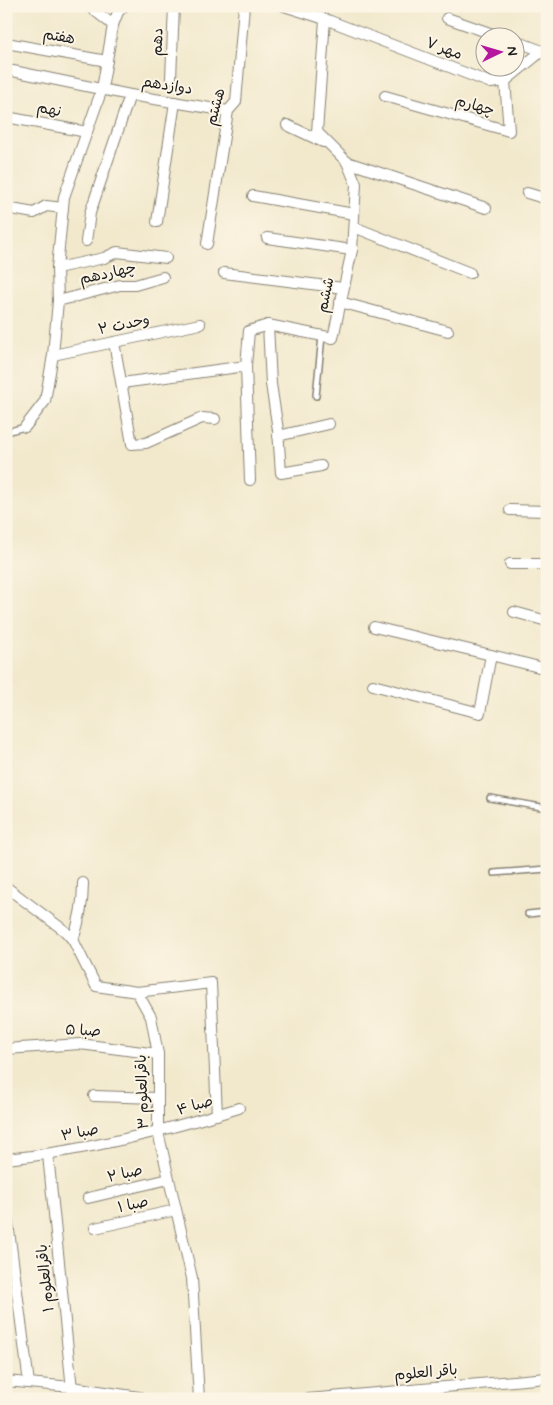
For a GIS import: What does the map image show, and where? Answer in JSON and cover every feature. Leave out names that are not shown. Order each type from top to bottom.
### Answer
[{"type":"street","points":[[89,6],[113,25]]},
{"type":"street","points":[[25,427],[45,401],[53,355],[58,301],[57,268],[64,197],[102,89],[113,25],[118,12],[124,6]]},
{"type":"street","name":"دهم","points":[[171,78],[174,6]]},
{"type":"street","name":"هشتم","points":[[207,244],[228,111],[236,102],[244,6]]},
{"type":"street","name":"مهر ۷","points":[[284,6],[325,19],[491,83],[505,81]]},
{"type":"street","points":[[447,18],[476,28]]},
{"type":"street","name":"ششم","points":[[322,336],[333,338],[352,250],[356,184],[347,162],[317,132],[325,19]]},
{"type":"street","name":"هفتم","points":[[6,43],[107,61]]},
{"type":"street","points":[[526,45],[545,51]]},
{"type":"street","points":[[505,81],[545,51]]},
{"type":"street","name":"دوازدهم","points":[[13,71],[130,95],[228,111]]},
{"type":"street","name":"چهارم","points":[[385,96],[509,131],[505,81]]},
{"type":"street","points":[[86,241],[90,213],[130,95]]},
{"type":"street","points":[[157,222],[175,102]]},
{"type":"street","name":"نهم","points":[[6,116],[87,132]]},
{"type":"street","points":[[287,125],[331,146]]},
{"type":"street","points":[[347,162],[486,208]]},
{"type":"street","points":[[527,193],[547,199]]},
{"type":"street","points":[[254,196],[354,214]]},
{"type":"street","points":[[6,208],[34,213],[46,206],[63,208]]},
{"type":"street","points":[[354,227],[470,274]]},
{"type":"street","points":[[267,238],[352,250]]},
{"type":"street","points":[[57,268],[104,258],[116,252],[166,258]]},
{"type":"street","points":[[224,273],[343,288]]},
{"type":"street","name":"چهاردهم","points":[[58,301],[120,285],[135,285],[163,277]]},
{"type":"street","points":[[340,302],[448,331]]},
{"type":"street","name":"وحدت ۲","points":[[53,355],[200,324]]},
{"type":"street","points":[[250,480],[246,366],[249,331],[268,325],[322,336]]},
{"type":"street","points":[[268,325],[271,384],[281,473],[321,466]]},
{"type":"street","points":[[114,342],[132,444],[146,443],[202,418],[215,419]]},
{"type":"street","points":[[122,383],[246,366]]},
{"type":"street","points":[[278,436],[329,424]]},
{"type":"street","points":[[510,510],[547,510]]},
{"type":"street","points":[[510,564],[547,564]]},
{"type":"street","points":[[514,612],[547,621]]},
{"type":"street","points":[[374,626],[547,669]]},
{"type":"street","points":[[373,685],[480,713],[491,655]]},
{"type":"street","points":[[73,940],[80,921],[83,883]]},
{"type":"street","points":[[6,887],[73,940],[96,986],[136,992],[211,983],[217,1115]]},
{"type":"street","name":"باقرالعلوم ۳","points":[[136,992],[151,1017],[158,1054],[158,1132],[192,1278],[199,1399]]},
{"type":"street","name":"صبا ۵","points":[[6,1049],[80,1044],[158,1054]]},
{"type":"street","points":[[94,1096],[157,1098]]},
{"type":"street","name":"صبا ۴","points":[[158,1132],[239,1108]]},
{"type":"street","name":"صبا ۳","points":[[6,1159],[48,1155],[158,1132]]},
{"type":"street","name":"باقرالعلوم ۱","points":[[48,1155],[73,1399]]},
{"type":"street","name":"صبا ۲","points":[[88,1198],[169,1179]]},
{"type":"street","points":[[6,1208],[29,1383]]},
{"type":"street","name":"صبا ۱","points":[[95,1228],[176,1210]]},
{"type":"street","name":"باقر العلوم","points":[[308,1399],[547,1378]]},
{"type":"street","points":[[6,1381],[72,1387],[139,1397],[139,1399]]},
{"type":"lane","points":[[316,396],[322,336]]},
{"type":"lane","points":[[6,432],[25,427]]},
{"type":"lane","points":[[490,798],[547,808]]},
{"type":"lane","points":[[494,874],[547,869]]},
{"type":"lane","points":[[528,914],[547,912]]}]
